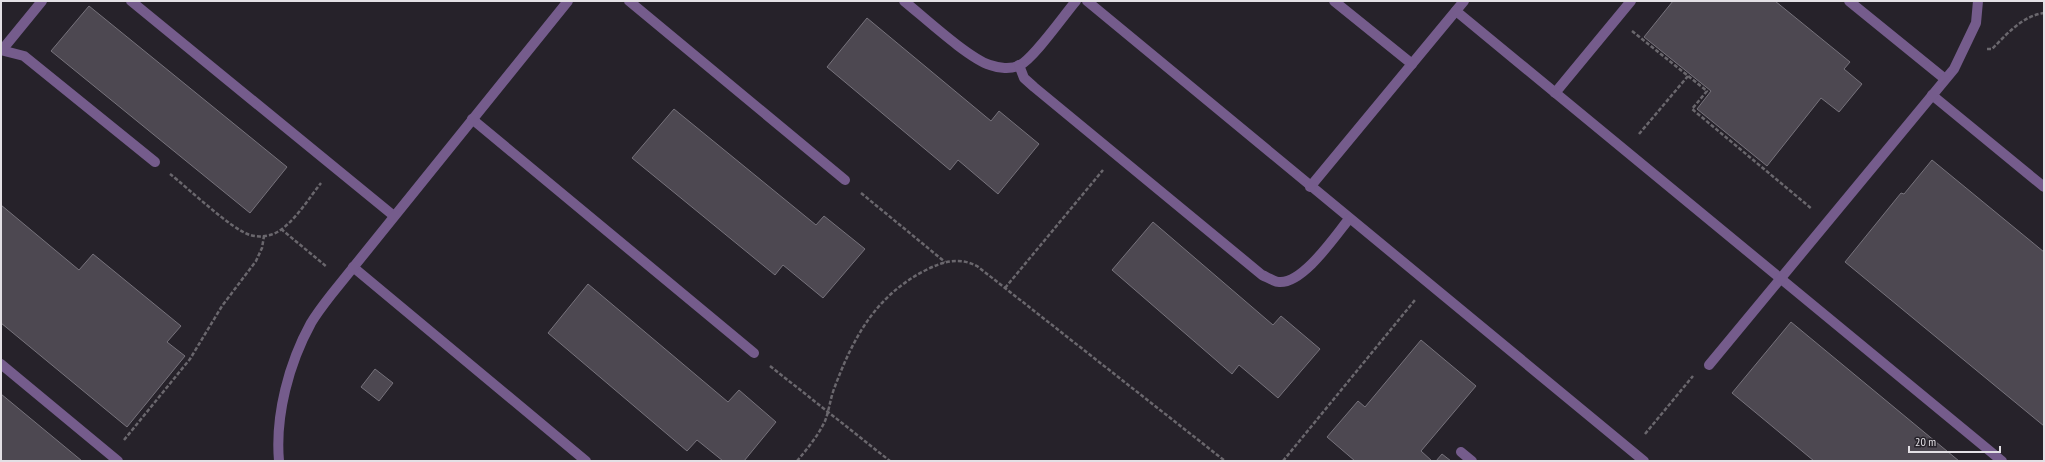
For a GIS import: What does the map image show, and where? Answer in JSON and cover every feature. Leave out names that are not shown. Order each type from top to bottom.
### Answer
[{"type":"lane","points":[[42,1],[1,50],[24,56],[155,162]]},
{"type":"lane","points":[[131,1],[394,216]]},
{"type":"lane","points":[[279,461],[280,422],[289,380],[312,322],[353,267],[568,1]]},
{"type":"lane","points":[[630,1],[845,180]]},
{"type":"lane","points":[[904,1],[969,53],[988,65],[1003,68],[1019,65],[1033,54],[1076,1]]},
{"type":"lane","points":[[1087,1],[1310,187],[1644,461]]},
{"type":"lane","points":[[1334,1],[1412,64]]},
{"type":"lane","points":[[1310,187],[1464,1]]},
{"type":"lane","points":[[1555,93],[1631,1]]},
{"type":"lane","points":[[1849,1],[1945,79]]},
{"type":"lane","points":[[1709,365],[1954,69],[1976,23],[1978,1]]},
{"type":"lane","points":[[1456,11],[2002,461]]},
{"type":"lane","points":[[1019,65],[1024,78],[1034,87],[1262,275],[1279,282],[1295,278],[1310,265],[1349,219]]},
{"type":"lane","points":[[1932,95],[2044,187]]},
{"type":"lane","points":[[472,119],[754,353]]},
{"type":"lane","points":[[353,267],[586,461]]},
{"type":"lane","points":[[1,364],[115,458]]},
{"type":"lane","points":[[1461,452],[1472,461]]},
{"type":"path","points":[[1964,49],[1992,49],[2019,24],[2037,14],[2044,13]]},
{"type":"path","points":[[1616,18],[1706,91],[1692,109],[1828,222]]},
{"type":"path","points":[[1625,150],[1688,76]]},
{"type":"path","points":[[1005,288],[1116,155]]},
{"type":"path","points":[[155,162],[237,228],[250,235],[264,236],[281,229],[290,221],[334,167]]},
{"type":"path","points":[[845,180],[945,262]]},
{"type":"path","points":[[281,229],[343,280]]},
{"type":"path","points":[[115,458],[190,359],[222,306],[256,261],[262,248],[264,236]]},
{"type":"path","points":[[797,461],[816,437],[825,421],[833,390],[850,350],[867,319],[884,300],[912,278],[933,266],[945,262],[966,261],[977,266],[1225,461]]},
{"type":"path","points":[[1283,461],[1428,284]]},
{"type":"path","points":[[754,353],[890,461]]},
{"type":"path","points":[[1631,450],[1698,370],[1709,365]]},
{"type":"building","points":[[1673,1],[1775,1],[1850,62],[1844,69],[1862,84],[1839,112],[1821,98],[1767,166],[1697,109],[1711,91],[1644,37]]},
{"type":"building","points":[[89,6],[287,167],[250,213],[51,51]]},
{"type":"building","points":[[867,18],[991,121],[999,111],[1039,144],[998,194],[958,160],[950,170],[827,67]]},
{"type":"building","points":[[674,109],[816,225],[824,216],[865,249],[823,298],[783,265],[775,275],[632,158]]},
{"type":"building","points":[[1932,160],[2044,252],[2044,426],[1845,262],[1901,193],[1904,194]]},
{"type":"building","points":[[1,205],[79,270],[93,254],[181,326],[167,342],[185,356],[127,427],[1,323]]},
{"type":"building","points":[[1153,222],[1273,325],[1281,316],[1320,349],[1278,398],[1239,365],[1232,374],[1112,270]]},
{"type":"building","points":[[588,284],[728,402],[739,390],[776,422],[744,461],[723,461],[697,440],[687,451],[548,333]]},
{"type":"building","points":[[1791,322],[1959,461],[1814,461],[1732,393]]},
{"type":"building","points":[[1421,340],[1476,386],[1421,451],[1432,461],[1355,461],[1327,437],[1358,401],[1365,407]]},
{"type":"building","points":[[375,369],[393,383],[379,401],[361,387]]},
{"type":"building","points":[[1,394],[82,461],[1,461]]},
{"type":"building","points":[[1442,454],[1451,461],[1436,461]]}]
